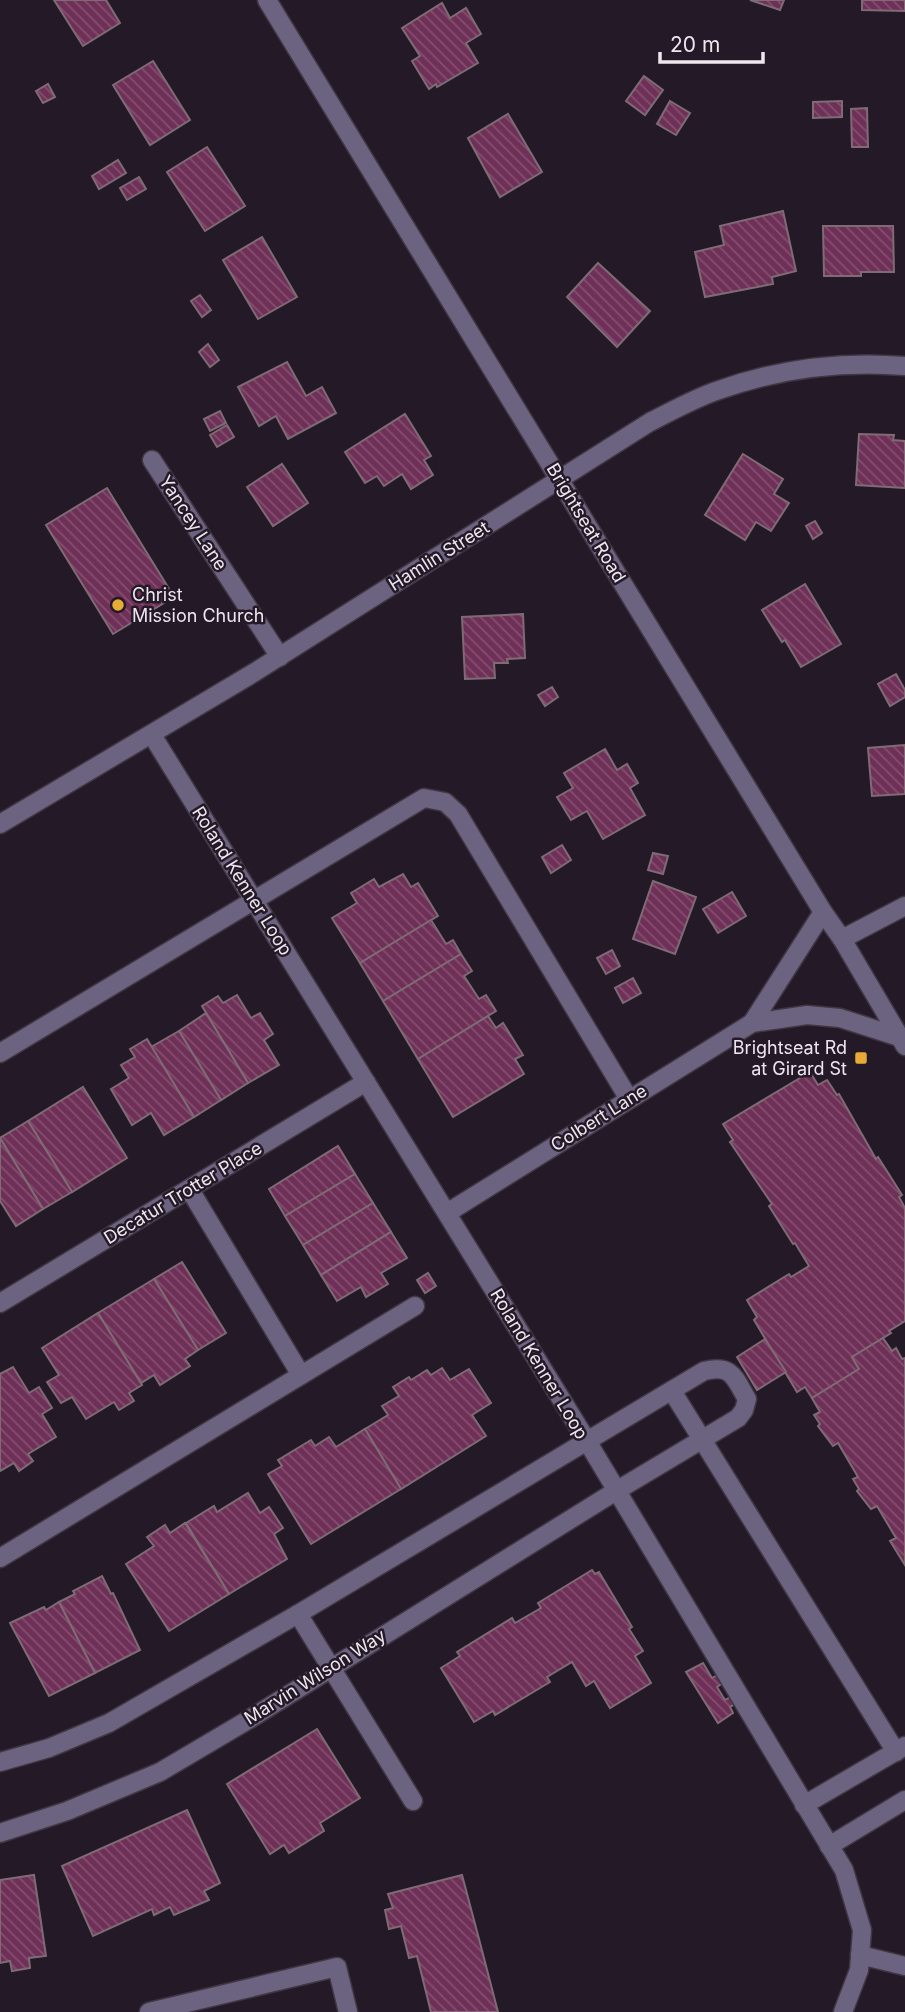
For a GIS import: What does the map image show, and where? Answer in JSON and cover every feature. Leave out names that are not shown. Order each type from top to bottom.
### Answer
[{"type":"street","name":"Brightseat Road","points":[[267,0],[823,912],[842,939],[902,1042]]},
{"type":"street","name":"Hamlin Street","points":[[0,824],[280,657],[650,422],[719,390],[790,371],[829,366],[905,366]]},
{"type":"street","name":"Yancey Lane","points":[[152,460],[280,657]]},
{"type":"street","name":"Roland Kenner Loop","points":[[152,735],[587,1441],[844,1870],[862,1930],[859,1970],[844,2012]]},
{"type":"street","points":[[0,1053],[424,798],[445,802],[458,814],[629,1100]]},
{"type":"street","points":[[842,939],[905,906]]},
{"type":"street","name":"Colbert Lane","points":[[752,1023],[823,912]]},
{"type":"street","name":"Colbert Lane","points":[[447,1213],[752,1023],[807,1015],[839,1018],[902,1042]]},
{"type":"street","name":"Decatur Trotter Place","points":[[0,1303],[366,1082]]},
{"type":"street","points":[[190,1190],[301,1375]]},
{"type":"street","points":[[0,1558],[415,1306]]},
{"type":"street","points":[[0,1762],[49,1748],[109,1723],[298,1614],[704,1371],[719,1367],[731,1372],[747,1399],[738,1418],[702,1440]]},
{"type":"street","points":[[672,1391],[900,1749],[804,1805]]},
{"type":"street","name":"Marvin Wilson Way","points":[[0,1833],[67,1811],[160,1772],[702,1440]]},
{"type":"street","points":[[298,1614],[414,1801]]},
{"type":"street","points":[[829,1846],[905,1800]]},
{"type":"street","points":[[860,1955],[905,1966]]},
{"type":"street","points":[[149,2012],[337,1967],[348,2012]]},
{"type":"building","points":[[54,0],[106,0],[120,23],[83,46]]},
{"type":"building","points":[[750,0],[784,0],[780,10]]},
{"type":"building","points":[[862,0],[905,0],[905,11],[862,10]]},
{"type":"building","points":[[442,3],[450,18],[466,8],[481,34],[466,43],[478,63],[429,89],[412,61],[420,56],[402,28]]},
{"type":"building","points":[[153,61],[190,120],[150,145],[113,85]]},
{"type":"building","points":[[644,76],[663,90],[645,115],[626,101]]},
{"type":"building","points":[[48,84],[55,97],[43,103],[36,91]]},
{"type":"building","points":[[670,101],[690,113],[676,135],[657,124]]},
{"type":"building","points":[[842,101],[842,117],[813,118],[813,102]]},
{"type":"building","points":[[867,108],[868,147],[852,147],[851,109]]},
{"type":"building","points":[[508,114],[542,172],[500,197],[468,138]]},
{"type":"building","points":[[207,147],[245,206],[205,231],[167,172]]},
{"type":"building","points":[[118,160],[126,173],[99,189],[92,176]]},
{"type":"building","points":[[139,177],[146,189],[127,200],[120,188]]},
{"type":"building","points":[[783,211],[796,271],[772,277],[773,284],[705,297],[695,252],[724,245],[720,226]]},
{"type":"building","points":[[823,226],[893,226],[894,272],[861,272],[861,276],[824,276]]},
{"type":"building","points":[[262,237],[297,297],[258,319],[223,260]]},
{"type":"building","points":[[598,263],[650,311],[617,347],[567,297]]},
{"type":"building","points":[[200,295],[211,310],[202,317],[191,301]]},
{"type":"building","points":[[208,344],[219,360],[210,367],[199,352]]},
{"type":"building","points":[[287,362],[306,396],[322,387],[336,413],[288,439],[276,416],[259,426],[238,387]]},
{"type":"building","points":[[220,411],[226,423],[210,431],[204,419]]},
{"type":"building","points":[[405,414],[431,456],[424,460],[433,475],[411,489],[402,474],[384,486],[377,476],[365,483],[345,452]]},
{"type":"building","points":[[227,425],[234,437],[217,447],[210,435]]},
{"type":"building","points":[[859,434],[894,435],[893,440],[905,441],[905,488],[856,485]]},
{"type":"building","points":[[743,454],[783,479],[774,494],[789,503],[771,531],[756,522],[745,540],[705,515]]},
{"type":"building","points":[[282,464],[308,503],[273,526],[247,487]]},
{"type":"building","points":[[107,488],[174,597],[113,634],[46,525]]},
{"type":"building","points":[[815,521],[822,533],[813,539],[806,526]]},
{"type":"building","points":[[805,584],[841,644],[801,667],[762,610]]},
{"type":"building","points":[[523,614],[525,658],[507,659],[508,663],[494,663],[495,678],[465,679],[462,617]]},
{"type":"building","points":[[896,674],[905,690],[905,697],[890,706],[878,684]]},
{"type":"building","points":[[552,687],[558,697],[545,706],[538,695]]},
{"type":"building","points":[[905,745],[905,794],[872,796],[868,748]]},
{"type":"building","points":[[605,749],[617,770],[627,764],[638,783],[630,788],[645,815],[603,839],[587,811],[571,820],[557,797],[573,788],[564,773]]},
{"type":"building","points":[[562,845],[571,860],[551,873],[542,857]]},
{"type":"building","points":[[653,853],[668,856],[663,874],[648,870]]},
{"type":"building","points":[[403,874],[411,887],[418,883],[438,916],[360,963],[332,918],[357,903],[351,893],[374,879],[379,887]]},
{"type":"building","points":[[653,881],[696,897],[675,954],[633,939]]},
{"type":"building","points":[[732,892],[746,916],[718,933],[703,909]]},
{"type":"building","points":[[431,920],[446,944],[453,940],[461,954],[383,1001],[360,963]]},
{"type":"building","points":[[612,950],[620,966],[606,974],[597,958]]},
{"type":"building","points":[[461,954],[472,971],[464,976],[479,999],[486,995],[496,1011],[418,1059],[383,1001]]},
{"type":"building","points":[[633,978],[641,993],[623,1003],[615,988]]},
{"type":"building","points":[[237,995],[251,1018],[260,1013],[273,1034],[264,1040],[279,1065],[248,1083],[202,1006],[218,996],[223,1003]]},
{"type":"building","points":[[206,1013],[248,1083],[221,1100],[179,1031]]},
{"type":"building","points":[[488,1016],[496,1028],[503,1023],[523,1055],[515,1059],[524,1074],[453,1117],[418,1059]]},
{"type":"building","points":[[179,1031],[221,1100],[194,1117],[151,1047]]},
{"type":"building","points":[[147,1039],[194,1117],[164,1135],[151,1113],[132,1125],[111,1089],[129,1078],[121,1065],[135,1057],[130,1049]]},
{"type":"building","points":[[810,1072],[818,1085],[827,1080],[837,1095],[839,1094],[876,1159],[878,1157],[902,1195],[899,1197],[905,1208],[905,1321],[852,1357],[859,1369],[812,1398],[805,1387],[797,1392],[754,1320],[757,1317],[747,1300],[789,1274],[791,1277],[809,1266],[769,1206],[772,1204],[730,1142],[733,1140],[723,1124]]},
{"type":"building","points":[[83,1087],[127,1158],[72,1192],[28,1121]]},
{"type":"building","points":[[28,1121],[72,1192],[43,1209],[0,1138]]},
{"type":"building","points":[[0,1138],[43,1209],[16,1226],[0,1201]]},
{"type":"building","points":[[338,1146],[355,1174],[285,1216],[269,1189]]},
{"type":"building","points":[[355,1174],[373,1203],[303,1245],[285,1216]]},
{"type":"building","points":[[373,1203],[391,1232],[321,1275],[303,1245]]},
{"type":"building","points":[[391,1232],[407,1258],[381,1273],[388,1284],[366,1297],[361,1287],[337,1301],[321,1275]]},
{"type":"building","points":[[182,1262],[226,1333],[198,1350],[154,1279]]},
{"type":"building","points":[[428,1273],[436,1286],[425,1293],[417,1280]]},
{"type":"building","points":[[154,1279],[198,1350],[185,1359],[190,1366],[160,1385],[154,1375],[141,1383],[98,1313]]},
{"type":"building","points":[[98,1313],[142,1385],[129,1393],[134,1401],[119,1410],[114,1402],[86,1419],[72,1397],[61,1403],[47,1382],[59,1375],[42,1348]]},
{"type":"building","points":[[883,1338],[892,1351],[896,1348],[902,1359],[905,1358],[905,1565],[890,1541],[896,1538],[877,1506],[871,1509],[857,1491],[859,1489],[853,1479],[858,1477],[838,1443],[833,1446],[818,1426],[820,1424],[814,1415],[820,1412],[812,1398],[859,1369],[852,1357]]},
{"type":"building","points":[[765,1339],[786,1372],[757,1390],[737,1357]]},
{"type":"building","points":[[13,1367],[29,1393],[39,1387],[52,1408],[42,1414],[56,1437],[28,1454],[33,1461],[19,1471],[14,1463],[0,1471],[0,1374]]},
{"type":"building","points":[[442,1368],[450,1380],[469,1369],[491,1403],[472,1415],[486,1436],[401,1489],[365,1429],[388,1415],[382,1406],[399,1396],[393,1387],[427,1370],[431,1375]]},
{"type":"building","points":[[365,1429],[401,1489],[311,1544],[268,1474],[282,1466],[278,1460],[311,1440],[315,1446],[329,1437],[336,1447]]},
{"type":"building","points":[[248,1493],[260,1513],[269,1507],[283,1528],[274,1534],[287,1559],[229,1594],[186,1523],[214,1506],[217,1512]]},
{"type":"building","points":[[185,1523],[229,1594],[169,1631],[126,1564],[154,1546],[147,1537],[165,1525],[170,1533]]},
{"type":"building","points":[[592,1570],[595,1574],[599,1572],[632,1627],[629,1629],[643,1651],[635,1656],[651,1683],[610,1708],[594,1681],[586,1686],[572,1662],[547,1677],[550,1682],[495,1715],[493,1711],[474,1722],[441,1668],[460,1656],[457,1652],[512,1618],[515,1623],[541,1608],[538,1603]]},
{"type":"building","points":[[102,1576],[140,1650],[95,1673],[59,1602],[75,1594],[73,1591]]},
{"type":"building","points":[[59,1602],[95,1673],[49,1696],[10,1623],[44,1607],[46,1610]]},
{"type":"building","points":[[703,1663],[712,1678],[721,1673],[726,1681],[717,1687],[725,1700],[734,1695],[739,1702],[730,1707],[733,1713],[718,1723],[686,1672]]},
{"type":"building","points":[[317,1729],[360,1798],[320,1823],[324,1831],[289,1853],[284,1845],[270,1854],[227,1784]]},
{"type":"building","points":[[187,1810],[220,1883],[204,1891],[209,1900],[174,1915],[170,1907],[154,1915],[152,1909],[93,1936],[62,1866]]},
{"type":"building","points":[[34,1875],[46,1956],[29,1958],[30,1968],[12,1971],[10,1961],[0,1963],[0,1880]]},
{"type":"building","points":[[462,1875],[498,2012],[431,2012],[417,1956],[409,1958],[401,1926],[389,1929],[385,1910],[393,1908],[388,1894]]},
{"type":"place","name":"Christ Mission Church","points":[[118,605]]},
{"type":"place","name":"Brightseat Rd at Girard St","points":[[861,1058]]}]
